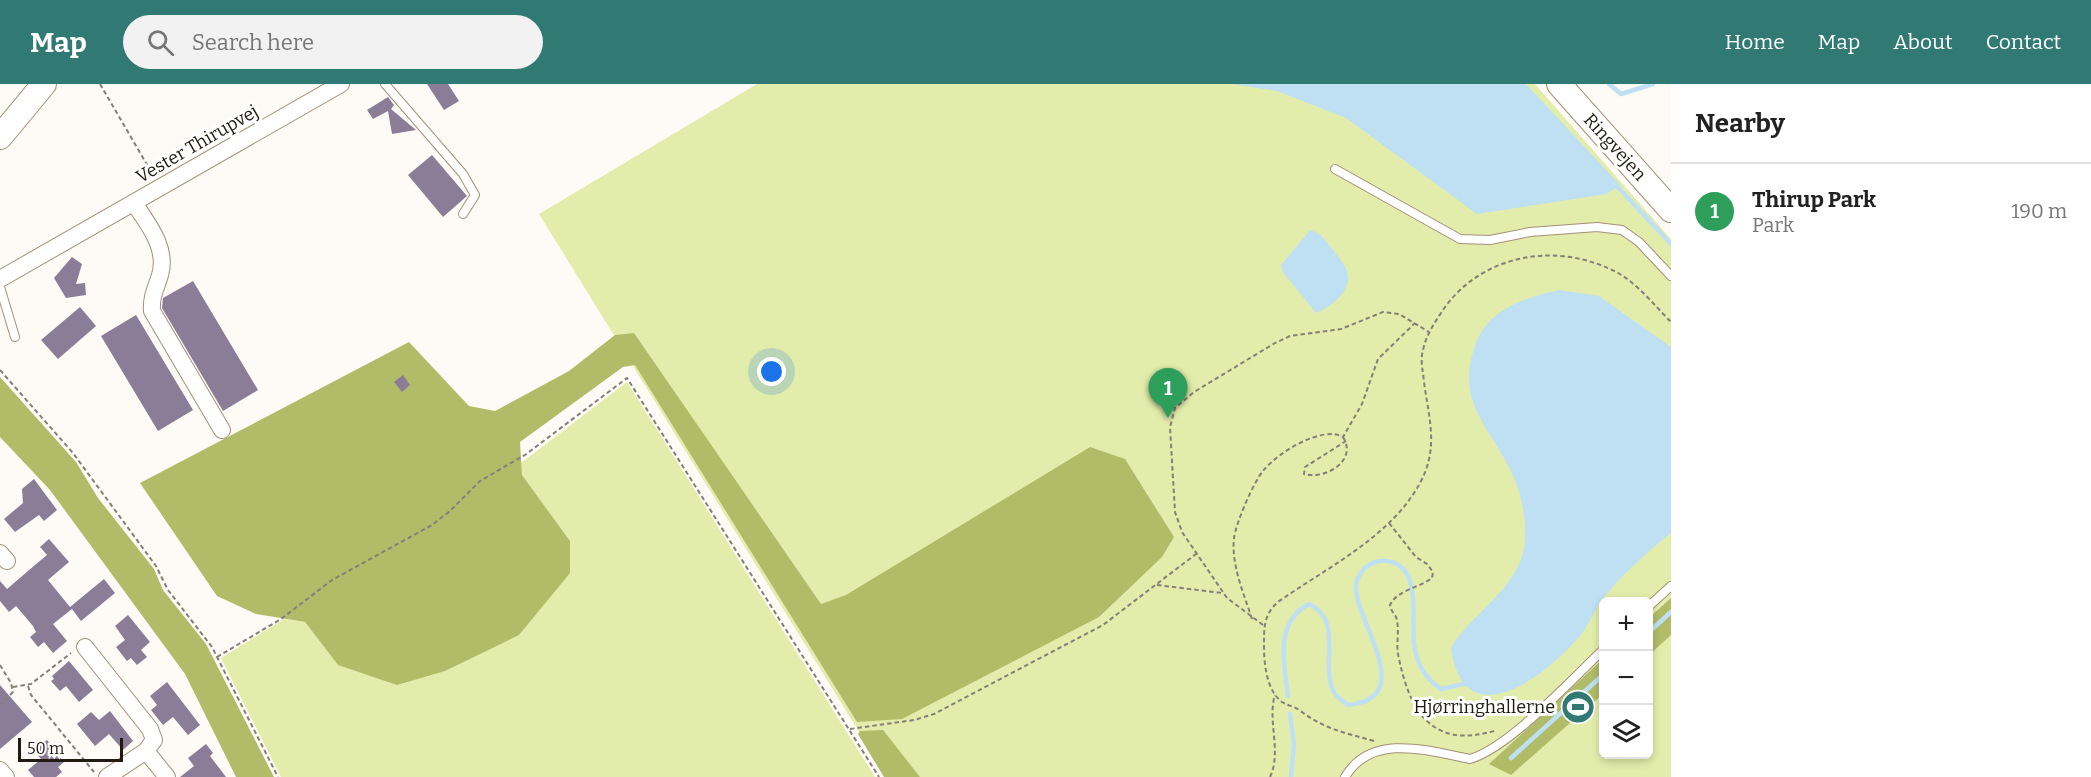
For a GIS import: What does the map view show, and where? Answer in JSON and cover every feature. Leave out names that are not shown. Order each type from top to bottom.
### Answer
[{"type":"main road","points":[[0,136],[44,84]]},
{"type":"main road","name":"Ringvejen","points":[[1559,84],[1671,210]]},
{"type":"street","name":"Vester Thirupvej","points":[[0,279],[341,84]]},
{"type":"street","name":"Vester Thirupvej","points":[[134,203],[158,239],[161,255],[161,273],[151,296],[152,311],[222,430]]},
{"type":"street","points":[[85,647],[150,729],[154,740],[146,752],[107,777]]},
{"type":"street","points":[[146,752],[167,777]]},
{"type":"street","points":[[0,770],[6,777]]},
{"type":"lane","points":[[385,84],[463,174],[475,195],[463,214]]},
{"type":"lane","points":[[1335,169],[1460,239],[1490,240],[1530,232],[1597,227],[1622,230],[1639,242],[1671,276]]},
{"type":"lane","points":[[0,287],[15,337]]},
{"type":"lane","points":[[1653,602],[1671,586]]},
{"type":"lane","points":[[1345,777],[1365,758],[1392,747],[1470,759],[1483,755],[1503,743],[1602,651]]},
{"type":"path","points":[[100,84],[161,188]]},
{"type":"path","points":[[1392,747],[1321,726],[1297,708],[1280,701],[1275,695],[1264,663],[1263,625],[1267,615],[1278,602],[1389,523],[1415,492],[1432,454],[1422,362],[1429,332],[1446,305],[1465,285],[1487,270],[1512,260],[1549,254],[1578,258],[1611,269],[1633,285],[1671,322]]},
{"type":"path","points":[[1263,625],[1252,619],[1223,593],[1182,532],[1174,500],[1171,416],[1181,401],[1290,336],[1341,329],[1383,312],[1399,314],[1429,332]]},
{"type":"path","points":[[1343,436],[1362,404],[1378,359],[1415,324]]},
{"type":"path","points":[[0,370],[73,453],[156,566],[168,590],[217,657],[278,777]]},
{"type":"path","points":[[217,657],[281,619],[332,580],[432,525],[461,502],[480,481],[502,471],[525,455],[627,378],[879,777]]},
{"type":"path","points":[[1252,619],[1237,570],[1234,541],[1256,481],[1269,464],[1303,442],[1325,433],[1343,436],[1346,441],[1347,452],[1341,463],[1325,473],[1315,476],[1304,474],[1305,467],[1346,441]]},
{"type":"path","points":[[1389,523],[1416,557],[1427,564],[1433,572],[1432,578],[1421,587],[1404,591],[1393,599],[1390,605],[1396,617],[1398,653],[1410,701],[1424,720],[1445,733],[1466,736],[1510,726],[1519,728]]},
{"type":"path","points":[[850,729],[914,720],[934,714],[1102,625],[1196,554]]},
{"type":"path","points":[[1156,585],[1223,593]]},
{"type":"path","points":[[13,687],[28,686],[74,650],[85,647]]},
{"type":"path","points":[[0,665],[13,687],[13,694],[0,705]]},
{"type":"path","points":[[28,686],[31,695],[98,777]]},
{"type":"path","points":[[1270,777],[1275,729],[1272,704],[1275,695]]},
{"type":"green space","points":[[757,84],[1535,84],[1671,239],[1671,777],[887,777],[539,214]]},
{"type":"green space","points":[[634,333],[821,604],[846,595],[1090,447],[1125,459],[1174,537],[1162,557],[1099,617],[902,719],[857,722],[635,365],[623,367],[520,442],[522,475],[570,541],[570,573],[519,635],[445,671],[397,685],[338,665],[305,622],[256,614],[217,596],[140,483],[409,342],[469,406],[495,411],[569,371],[615,335]]},
{"type":"green space","points":[[0,377],[76,462],[98,498],[154,569],[163,590],[206,644],[274,777],[236,777],[185,674],[50,490],[0,437]]},
{"type":"green space","points":[[627,382],[875,777],[281,777],[221,658],[284,619],[305,622],[338,665],[570,541],[522,475],[521,463]]},
{"type":"green space","points":[[1671,598],[1671,635],[1653,651],[1653,651],[1653,614]]},
{"type":"green space","points":[[1599,663],[1599,698],[1511,775],[1489,764]]},
{"type":"green space","points":[[883,730],[920,777],[884,777],[858,734],[860,731]]},
{"type":"water","points":[[1232,84],[1526,84],[1620,185],[1607,194],[1477,214],[1346,118],[1277,91]]},
{"type":"water","points":[[1310,230],[1321,236],[1334,251],[1345,266],[1348,278],[1340,297],[1316,313],[1282,271],[1281,265]]},
{"type":"water","points":[[1560,290],[1599,296],[1671,347],[1671,533],[1636,563],[1604,597],[1599,597],[1599,604],[1583,632],[1568,649],[1530,680],[1510,691],[1490,695],[1472,691],[1459,676],[1451,648],[1515,572],[1522,557],[1525,525],[1517,485],[1472,400],[1469,383],[1470,365],[1476,343],[1490,321],[1510,306],[1535,296]]},
{"type":"building","points":[[427,84],[448,84],[459,101],[444,110]]},
{"type":"building","points":[[388,97],[394,105],[391,109],[416,130],[392,134],[388,111],[373,119],[367,110]]},
{"type":"building","points":[[432,155],[467,196],[443,217],[408,175]]},
{"type":"building","points":[[72,257],[82,264],[76,284],[85,283],[86,295],[66,298],[54,278]]},
{"type":"building","points":[[193,281],[258,390],[223,411],[162,308],[163,298]]},
{"type":"building","points":[[80,307],[96,326],[58,359],[41,340]]},
{"type":"building","points":[[136,315],[193,410],[158,431],[101,336]]},
{"type":"building","points":[[403,375],[410,385],[402,392],[394,382]]},
{"type":"building","points":[[34,479],[57,510],[44,521],[39,515],[15,532],[4,519],[23,503],[22,489]]},
{"type":"building","points":[[49,539],[69,562],[48,580],[70,607],[104,579],[115,593],[81,621],[72,609],[53,624],[67,641],[53,653],[44,642],[38,647],[30,637],[36,632],[16,606],[9,612],[0,601],[0,581],[7,589],[47,555],[40,547]]},
{"type":"building","points":[[128,615],[150,642],[141,650],[147,657],[137,665],[131,658],[127,661],[116,647],[125,640],[115,626]]},
{"type":"building","points":[[69,661],[93,690],[79,702],[66,686],[60,691],[51,681],[54,679],[52,676]]},
{"type":"building","points":[[167,682],[200,725],[188,735],[173,717],[163,725],[151,710],[157,705],[150,696]]},
{"type":"building","points":[[0,685],[32,722],[0,749]]},
{"type":"building","points":[[110,711],[133,741],[123,750],[109,734],[95,746],[77,724],[91,712],[99,720]]},
{"type":"building","points":[[47,740],[64,762],[58,767],[62,772],[56,777],[34,777],[28,770],[41,759],[34,751]]},
{"type":"building","points":[[206,744],[213,753],[210,756],[226,777],[180,777],[194,766],[188,758]]},
{"type":"waterway","points":[[1609,84],[1621,94],[1653,84]]},
{"type":"waterway","points":[[1614,183],[1671,244]]},
{"type":"waterway","points":[[1288,696],[1284,657],[1286,632],[1290,621],[1309,604],[1320,612],[1326,621],[1329,632],[1330,681],[1336,696],[1348,705],[1369,699],[1379,688],[1382,673],[1358,599],[1356,584],[1365,568],[1380,561],[1398,564],[1406,572],[1413,594],[1415,650],[1426,675],[1441,689],[1464,684]]},
{"type":"waterway","points":[[1653,628],[1671,612]]},
{"type":"waterway","points":[[1511,758],[1599,679]]},
{"type":"waterway","points":[[1290,714],[1294,744],[1291,777]]},
{"type":"place","name":"Thirup Park","points":[[1168,418]]},
{"type":"place","name":"Hjørringhallerne","points":[[1578,707]]}]
